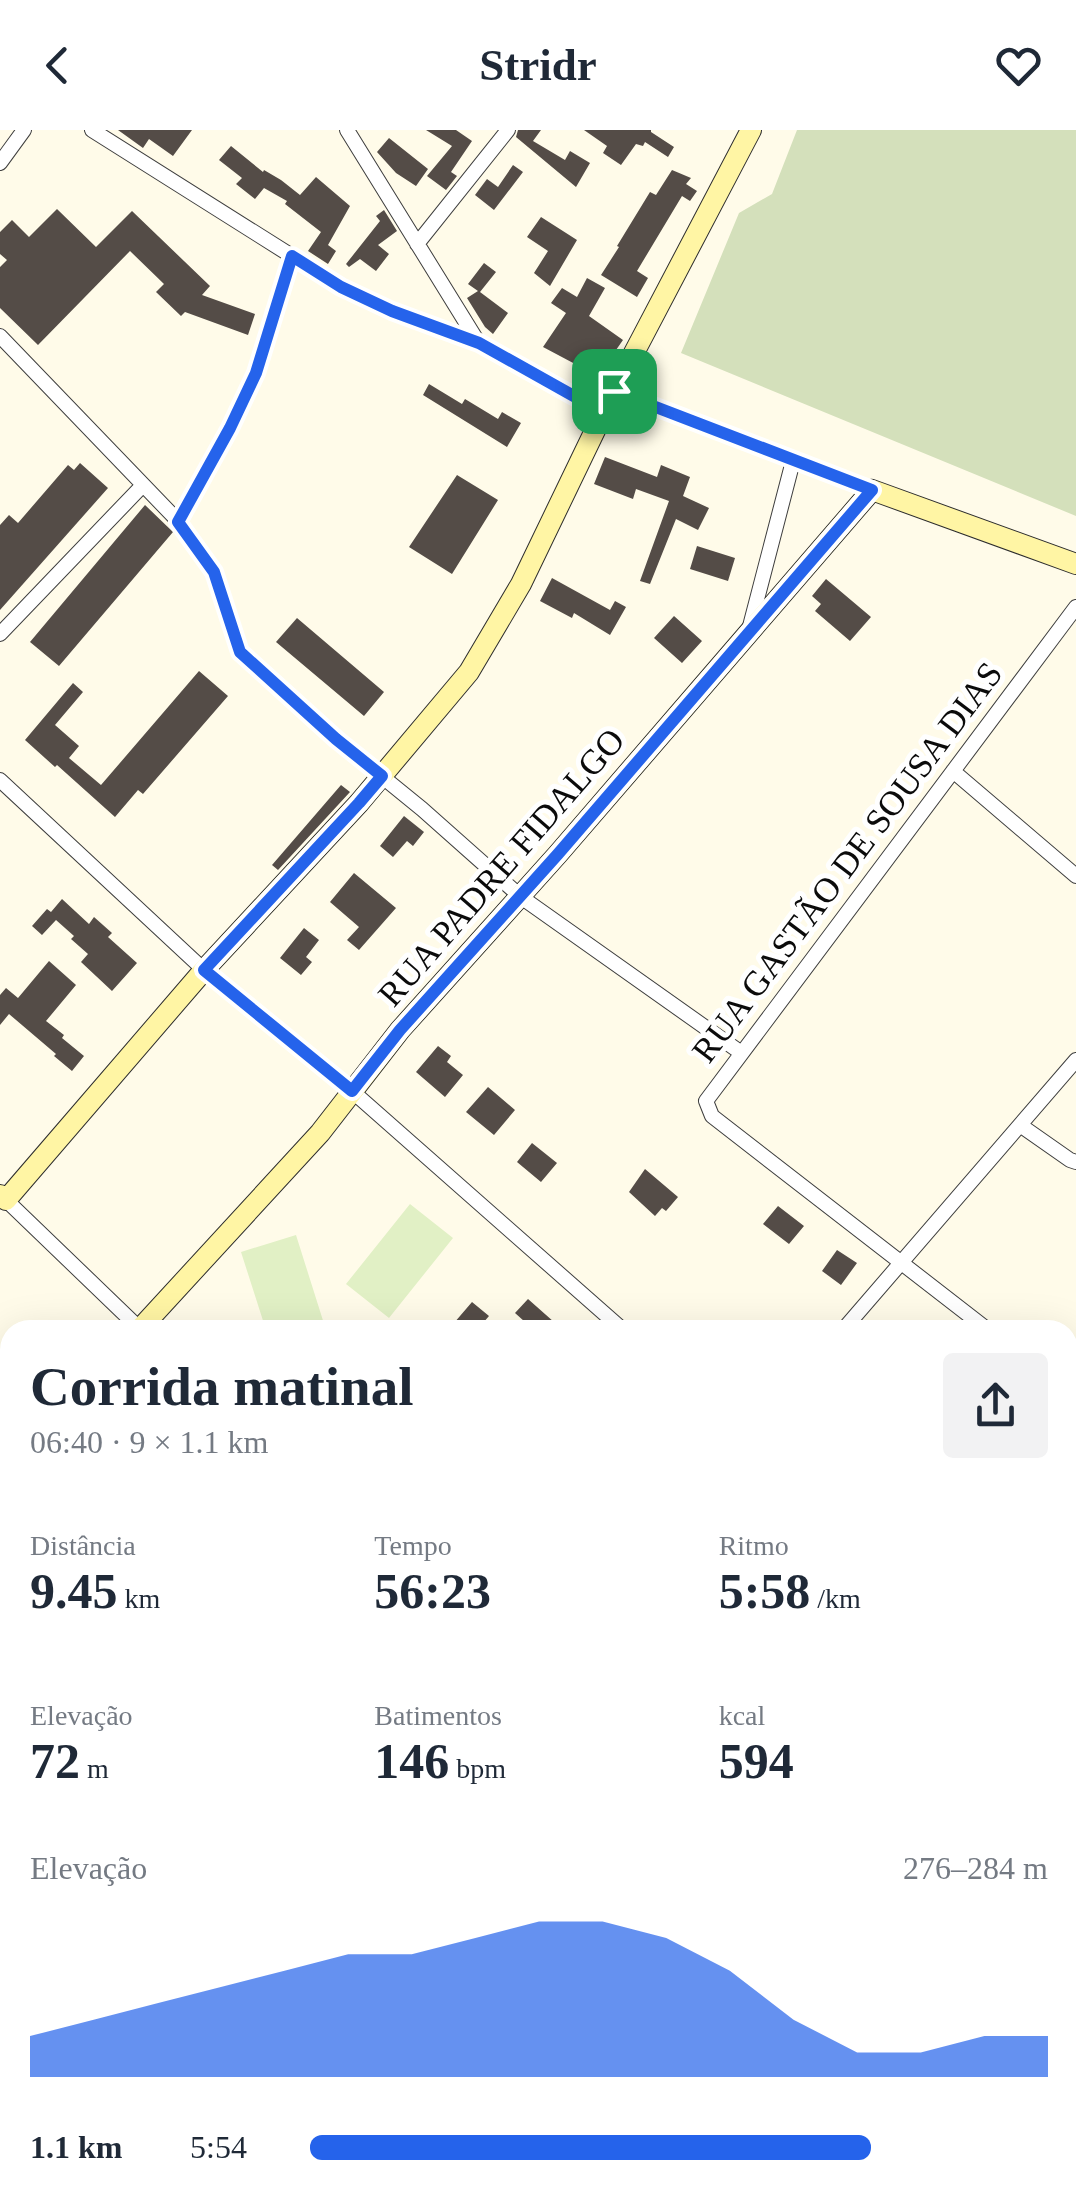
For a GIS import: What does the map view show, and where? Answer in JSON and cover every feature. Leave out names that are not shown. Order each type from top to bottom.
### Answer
[{"type":"street","points":[[0,163],[24,130]]},
{"type":"street","points":[[92,130],[341,287],[392,311],[479,343],[604,413]]},
{"type":"street","points":[[347,130],[479,343]]},
{"type":"street","points":[[417,244],[508,130]]},
{"type":"street","points":[[130,1320],[3,1198],[204,970],[359,803],[470,672],[498,626],[614,391],[751,130]]},
{"type":"street","points":[[0,336],[178,522],[214,572],[240,652],[520,897],[740,1052]]},
{"type":"street","points":[[614,391],[1076,564]]},
{"type":"street","points":[[748,634],[794,461]]},
{"type":"street","points":[[0,634],[143,485]]},
{"type":"street","name":"RUA PADRE FIDALGO","points":[[149,1320],[320,1133],[400,1030],[872,490]]},
{"type":"street","name":"RUA GASTÃO DE SOUSA DIAS","points":[[975,1320],[712,1116],[706,1101],[1076,606]]},
{"type":"street","points":[[952,770],[1076,876]]},
{"type":"street","points":[[0,780],[204,970],[352,1091],[612,1320]]},
{"type":"street","points":[[852,1320],[1076,1060]]},
{"type":"street","points":[[1020,1125],[1076,1162]]},
{"type":"lane","points":[[178,522],[256,373],[292,256]]},
{"type":"green space","points":[[797,130],[1076,130],[1076,516],[681,353],[739,213],[772,194]]},
{"type":"green space","points":[[410,1204],[453,1238],[389,1318],[346,1284]]},
{"type":"green space","points":[[296,1235],[323,1320],[263,1320],[241,1252]]},
{"type":"building","points":[[118,130],[192,130],[173,156],[149,139],[143,148]]},
{"type":"building","points":[[426,130],[456,130],[472,141],[451,172],[457,176],[446,190],[427,176],[452,146]]},
{"type":"building","points":[[518,130],[541,130],[533,141],[565,160],[570,151],[590,163],[576,187],[516,137]]},
{"type":"building","points":[[584,130],[651,130],[674,147],[668,157],[645,142],[643,146],[636,144],[621,165],[603,153],[607,146]]},
{"type":"building","points":[[389,138],[428,169],[416,186],[396,173],[377,152]]},
{"type":"building","points":[[231,146],[300,195],[316,177],[350,206],[328,245],[336,251],[328,264],[308,251],[321,232],[285,204],[287,201],[264,188],[255,199],[236,184],[242,178],[219,160]]},
{"type":"building","points":[[513,165],[523,172],[494,210],[475,195],[487,179],[498,187]]},
{"type":"building","points":[[672,170],[691,178],[686,184],[697,191],[690,201],[682,196],[637,271],[648,278],[637,297],[601,275],[650,192],[656,195]]},
{"type":"building","points":[[57,209],[96,247],[132,211],[210,286],[202,295],[255,314],[248,335],[185,312],[181,316],[156,292],[164,284],[130,251],[38,345],[0,308],[0,267],[7,260],[0,254],[0,232],[12,220],[29,237]]},
{"type":"building","points":[[384,210],[397,231],[378,245],[389,254],[376,271],[360,259],[349,267],[346,264],[380,221],[376,216]]},
{"type":"building","points":[[541,217],[577,240],[550,286],[534,273],[548,251],[527,237]]},
{"type":"building","points":[[484,263],[496,272],[480,292],[508,313],[493,334],[467,298],[478,291],[468,284]]},
{"type":"building","points":[[587,278],[605,288],[589,316],[623,340],[609,360],[602,355],[592,373],[543,347],[566,313],[551,303],[562,288],[577,297]]},
{"type":"building","points":[[429,384],[462,404],[465,399],[498,419],[502,412],[521,423],[507,447],[423,395]]},
{"type":"building","points":[[605,457],[657,477],[661,465],[690,477],[683,496],[709,508],[698,530],[676,519],[650,584],[640,581],[669,501],[636,489],[633,499],[594,484]]},
{"type":"building","points":[[80,463],[108,488],[0,610],[0,525],[9,515],[18,523],[68,465],[74,470]]},
{"type":"building","points":[[457,475],[498,500],[452,574],[409,547]]},
{"type":"building","points":[[145,505],[173,532],[59,666],[30,642]]},
{"type":"building","points":[[697,546],[735,558],[728,581],[690,569]]},
{"type":"building","points":[[552,578],[610,610],[615,601],[626,607],[610,635],[574,613],[572,618],[540,601]]},
{"type":"building","points":[[826,579],[871,617],[850,641],[815,611],[821,604],[812,596]]},
{"type":"building","points":[[674,616],[702,641],[682,663],[654,638]]},
{"type":"building","points":[[297,618],[384,692],[364,716],[276,642]]},
{"type":"building","points":[[199,671],[228,696],[143,794],[138,790],[115,817],[25,740],[73,683],[83,692],[55,725],[79,746],[69,758],[101,785]]},
{"type":"building","points":[[341,785],[350,792],[278,870],[272,865]]},
{"type":"building","points":[[404,816],[424,832],[413,846],[407,841],[393,857],[380,846]]},
{"type":"building","points":[[354,873],[396,908],[359,950],[347,940],[359,927],[330,902]]},
{"type":"building","points":[[62,899],[89,924],[94,917],[112,933],[108,937],[137,963],[112,991],[81,962],[88,954],[56,920],[42,935],[32,926]]},
{"type":"building","points":[[304,928],[319,940],[306,957],[312,962],[301,975],[280,958]]},
{"type":"building","points":[[49,961],[76,985],[46,1021],[84,1056],[72,1071],[9,1014],[0,1025],[0,995],[6,988],[18,998]]},
{"type":"building","points":[[438,1046],[451,1056],[447,1062],[463,1075],[445,1097],[416,1072]]},
{"type":"building","points":[[488,1087],[515,1110],[494,1135],[466,1112]]},
{"type":"building","points":[[532,1143],[557,1163],[541,1182],[517,1162]]},
{"type":"building","points":[[645,1169],[678,1197],[666,1211],[662,1208],[655,1216],[629,1192]]},
{"type":"building","points":[[778,1206],[804,1226],[789,1244],[763,1224]]},
{"type":"building","points":[[837,1250],[857,1263],[841,1285],[822,1271]]},
{"type":"building","points":[[528,1299],[552,1320],[523,1320],[515,1313]]},
{"type":"building","points":[[472,1302],[489,1316],[486,1320],[457,1320]]},
{"type":"route","points":[[292,256],[341,287],[392,311],[479,343],[604,413],[614,391],[872,490],[558,854],[400,1030],[352,1091],[204,970],[382,776],[240,652],[214,572],[178,522],[256,373],[292,256]]}]
